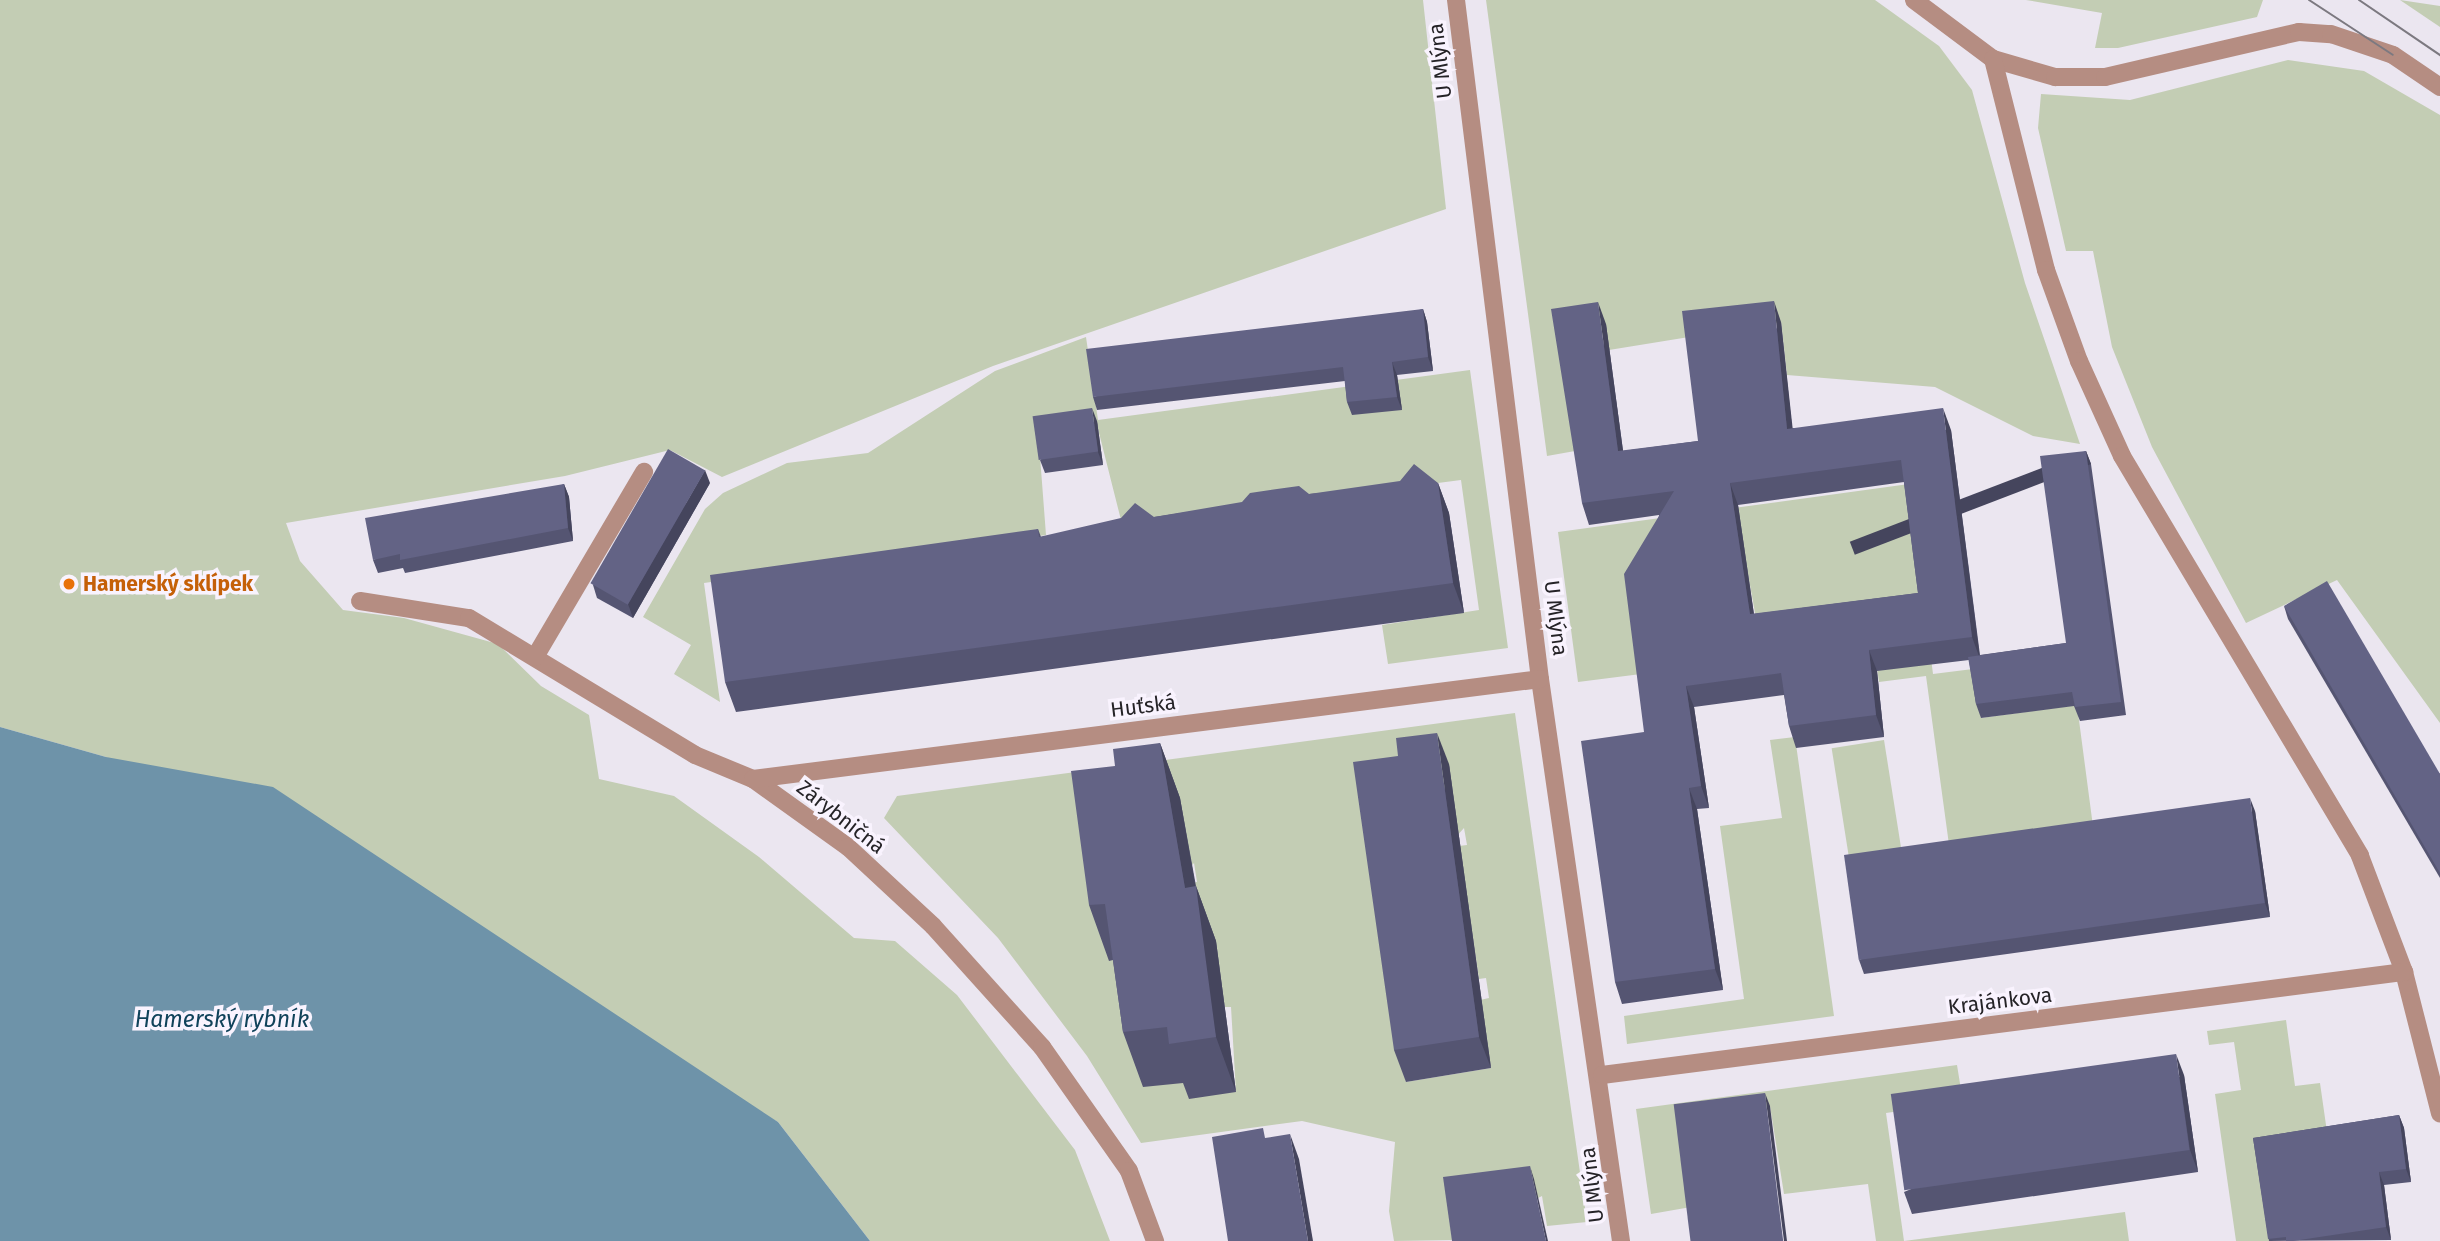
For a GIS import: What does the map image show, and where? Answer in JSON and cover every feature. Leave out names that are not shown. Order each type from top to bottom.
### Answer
[{"type":"street","name":"U Mlýna","points":[[1456,0],[1540,679],[1602,1075],[1621,1241]]},
{"type":"street","points":[[1914,0],[1993,59],[2055,77],[2105,77],[2269,36],[2309,33],[2393,55],[2440,87]]},
{"type":"street","points":[[1993,59],[2058,311],[2090,385],[2193,580],[2360,856],[2404,971],[2440,1113]]},
{"type":"street","points":[[535,657],[644,472]]},
{"type":"street","name":"Zárybničná","points":[[360,601],[469,618],[695,755],[752,779],[877,873],[1042,1048],[1129,1171],[1155,1241]]},
{"type":"street","name":"Huťská","points":[[752,779],[1540,679]]},
{"type":"street","name":"Krajánkova","points":[[1602,1075],[2404,971]]},
{"type":"green space","points":[[0,0],[1423,0],[1446,209],[993,366],[722,477],[670,450],[565,476],[286,523],[300,561],[343,610],[404,618],[498,644],[541,686],[589,715],[599,779],[674,796],[759,857],[854,938],[895,941],[957,995],[1075,1150],[1110,1241],[870,1241],[778,1122],[106,757],[0,727]]},
{"type":"green space","points":[[1486,0],[1875,0],[1939,46],[1972,90],[2025,283],[2080,444],[2033,436],[1935,387],[1787,375],[1781,322],[1609,350],[1605,324],[1575,451],[1547,456]]},
{"type":"green space","points":[[2026,0],[2263,0],[2257,17],[2118,48],[2095,48],[2102,13]]},
{"type":"green space","points":[[2400,0],[2440,6],[2440,27]]},
{"type":"green space","points":[[2288,60],[2364,71],[2440,115],[2440,723],[2337,580],[2246,623],[2152,447],[2112,347],[2093,251],[2066,251],[2038,128],[2041,94],[2130,100]]},
{"type":"green space","points":[[1086,337],[1098,420],[1470,370],[1508,648],[1388,664],[1382,625],[1479,610],[1461,480],[1122,524],[1096,421],[1038,430],[1046,535],[704,583],[720,702],[674,674],[691,645],[643,617],[705,509],[723,493],[787,463],[868,453],[995,371]]},
{"type":"green space","points":[[1909,484],[1933,674],[1973,669],[1981,718],[2077,705],[2094,834],[1950,852],[1926,676],[1879,682],[1870,619],[1759,635],[1748,574],[1641,674],[1578,682],[1558,532]]},
{"type":"green space","points":[[1515,713],[1587,1222],[1547,1226],[1542,1196],[1455,1240],[1394,1241],[1389,1211],[1395,1142],[1302,1121],[1141,1143],[1087,1056],[998,938],[884,818],[897,796]],"holes":[[[1464,828],[1467,845],[1459,846],[1479,979],[1486,978],[1489,998],[1480,1000],[1491,1068],[1406,1082],[1381,920]],[[1194,863],[1197,882],[1192,883],[1225,1007],[1231,1007],[1236,1092],[1187,1082],[1125,959],[1109,960]]]},
{"type":"green space","points":[[1795,737],[1834,1016],[1627,1044],[1624,1016],[1744,999],[1720,826],[1782,818],[1770,740]]},
{"type":"green space","points":[[1884,740],[1903,860],[1851,868],[1832,748]]},
{"type":"green space","points":[[2286,1020],[2295,1086],[2320,1083],[2328,1139],[2273,1241],[2236,1241],[2215,1094],[2241,1090],[2234,1042],[2209,1045],[2207,1031]]},
{"type":"green space","points":[[1957,1065],[1963,1102],[1886,1113],[1904,1241],[1876,1241],[1868,1184],[1784,1194],[1770,1106],[1691,1207],[1651,1214],[1636,1109]]},
{"type":"green space","points":[[2125,1212],[2129,1241],[1904,1241]]},
{"type":"water","name":"Hamerský rybník","points":[[0,727],[106,757],[273,787],[778,1122],[870,1241],[0,1241]]},
{"type":"building","points":[[1774,301],[1787,429],[1943,408],[1972,637],[1869,650],[1876,715],[1789,726],[1781,673],[1686,686],[1701,786],[1689,788],[1715,969],[1615,982],[1581,741],[1644,732],[1624,574],[1674,491],[1582,503],[1551,309],[1598,302],[1618,451],[1698,441],[1682,311]],"holes":[[[1901,460],[1918,593],[1750,614],[1730,483]]]},
{"type":"building","points":[[1423,309],[1428,357],[1392,362],[1397,397],[1347,402],[1343,367],[1093,397],[1086,349]]},
{"type":"building","points":[[1092,408],[1098,452],[1039,460],[1033,416]]},
{"type":"building","points":[[668,449],[705,471],[628,605],[590,583]]},
{"type":"building","points":[[2086,451],[2121,702],[2075,707],[2072,692],[1976,704],[1968,657],[2066,643],[2040,456]]},
{"type":"building","points":[[1414,464],[1438,483],[1453,583],[725,682],[710,575],[1038,529],[1039,537],[1121,518],[1135,503],[1154,517],[1242,502],[1250,493],[1277,489],[1299,486],[1309,494],[1400,481]]},
{"type":"building","points":[[564,484],[568,528],[400,560],[400,554],[373,560],[365,518]]},
{"type":"building","points":[[2327,581],[2440,774],[2440,873],[2284,606]]},
{"type":"building","points":[[1437,733],[1479,1037],[1394,1050],[1353,762],[1398,756],[1396,738]]},
{"type":"building","points":[[1160,743],[1185,888],[1196,886],[1216,1037],[1169,1044],[1167,1027],[1123,1032],[1105,904],[1089,905],[1071,771],[1115,766],[1113,749]]},
{"type":"building","points":[[2250,798],[2265,903],[1859,960],[1844,855]]},
{"type":"building","points":[[2176,1054],[2189,1150],[1904,1190],[1891,1094]]},
{"type":"building","points":[[1765,1093],[1783,1241],[1690,1241],[1674,1104]]},
{"type":"building","points":[[2399,1115],[2406,1169],[2379,1172],[2386,1227],[2293,1241],[2286,1241],[2286,1237],[2268,1239],[2253,1138]]},
{"type":"building","points":[[1263,1128],[1265,1138],[1290,1134],[1308,1241],[1228,1241],[1212,1137]]},
{"type":"building","points":[[1530,1166],[1546,1241],[1452,1241],[1443,1177]]},
{"type":"tram line","points":[[2309,0],[2393,55]]},
{"type":"tram line","points":[[2359,0],[2440,55]]},
{"type":"place","name":"Hamerský sklípek","points":[[69,584]]}]
